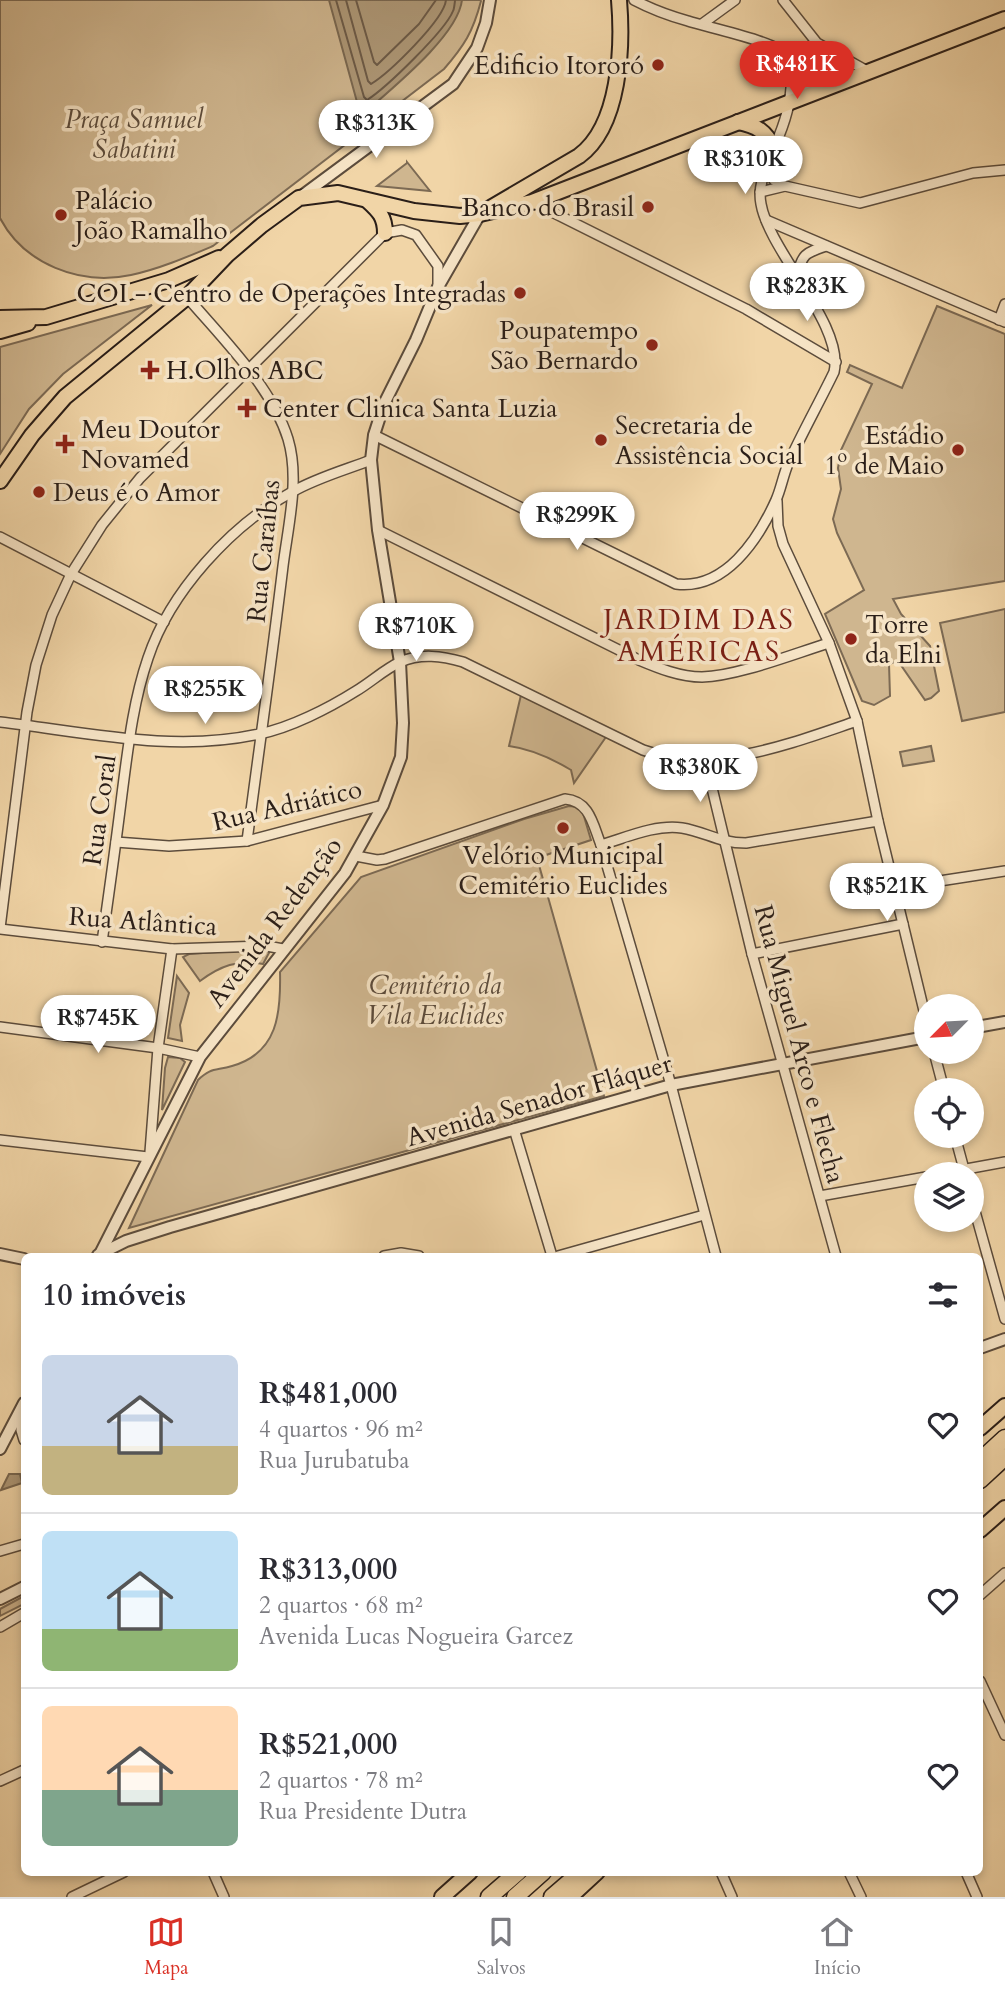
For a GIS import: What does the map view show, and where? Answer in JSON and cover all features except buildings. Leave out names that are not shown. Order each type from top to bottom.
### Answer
[{"type":"highway","points":[[983,1458],[1005,1438]]},
{"type":"highway","points":[[983,1477],[1005,1457]]},
{"type":"highway","points":[[489,1897],[513,1876]]},
{"type":"highway","points":[[515,1897],[539,1876]]},
{"type":"highway","points":[[552,1897],[576,1876]]},
{"type":"main road","points":[[480,214],[579,156],[597,138],[606,119],[617,74],[619,0]]},
{"type":"main road","points":[[0,481],[32,435],[65,397],[187,297],[227,255],[262,225],[299,198],[338,193],[433,214],[460,216],[533,202],[1005,19]]},
{"type":"main road","points":[[736,122],[762,130],[774,149]]},
{"type":"main road","points":[[367,200],[381,213],[385,223],[384,233]]},
{"type":"main road","points":[[0,331],[170,280],[227,255]]},
{"type":"main road","points":[[0,318],[46,317]]},
{"type":"main road","points":[[983,1425],[1005,1406]]},
{"type":"main road","points":[[983,1527],[1005,1508]]},
{"type":"main road","points":[[442,1897],[466,1876]]},
{"type":"main road","points":[[570,1897],[593,1876]]},
{"type":"street","points":[[299,198],[453,84],[477,48],[486,23],[490,0]]},
{"type":"street","points":[[374,435],[676,584],[700,584],[719,576],[735,562],[761,527],[777,499],[788,463],[834,372],[835,362],[829,335],[762,211],[760,192],[765,168],[790,102],[790,60],[782,50],[657,10],[634,0]]},
{"type":"street","points":[[702,24],[735,0]]},
{"type":"street","points":[[783,0],[817,43],[867,71]]},
{"type":"street","points":[[791,79],[803,87],[820,90]]},
{"type":"street","points":[[765,168],[774,180],[785,186],[860,203],[951,178],[1005,170]]},
{"type":"street","points":[[760,192],[785,186]]},
{"type":"street","points":[[533,202],[746,309],[835,362]]},
{"type":"street","name":"Avenida Redenção","points":[[100,1253],[200,1056],[356,856],[383,805],[401,757],[403,723],[400,662],[378,530],[371,460],[374,435],[384,404],[416,340],[438,287],[480,214]]},
{"type":"street","points":[[766,220],[1002,321],[1005,304]]},
{"type":"street","points":[[0,929],[26,725],[43,640],[71,574],[102,525],[140,478],[384,233],[402,230],[416,235],[438,266],[438,287]]},
{"type":"street","points":[[797,276],[802,257],[826,246]]},
{"type":"street","name":"Rua Caraíbas","points":[[187,297],[248,371],[280,417],[289,440],[293,462],[292,491],[247,841]]},
{"type":"street","name":"Rua Coral","points":[[102,942],[136,701],[148,657],[164,621],[216,551],[248,523],[292,491],[371,460]]},
{"type":"street","points":[[777,499],[778,526],[783,544],[829,643],[857,721],[920,994]]},
{"type":"street","points":[[761,527],[770,524],[778,526]]},
{"type":"street","points":[[378,530],[639,660],[680,674],[713,676],[829,643]]},
{"type":"street","points":[[0,537],[164,621]]},
{"type":"street","points":[[0,722],[176,742],[214,741],[261,734],[329,706],[400,662],[434,656],[456,660],[643,750],[671,757],[705,759],[746,754],[808,738],[857,721]]},
{"type":"street","name":"Rua Miguel Arco e Flecha","points":[[705,759],[752,954],[835,1253]]},
{"type":"street","points":[[356,856],[385,859],[565,799],[583,804],[601,845],[671,1086],[715,1253]]},
{"type":"street","name":"Rua Adriático","points":[[116,842],[169,846],[247,841],[383,805]]},
{"type":"street","points":[[601,845],[673,827],[692,830],[724,842],[746,843],[878,821]]},
{"type":"street","points":[[894,888],[1005,871]]},
{"type":"street","points":[[752,954],[903,925]]},
{"type":"street","name":"Rua Atlântica","points":[[0,929],[172,949],[267,946],[283,949]]},
{"type":"street","points":[[0,1140],[149,1155],[158,1048],[172,949]]},
{"type":"street","points":[[984,1026],[1005,1022]]},
{"type":"street","points":[[0,1027],[200,1056]]},
{"type":"street","name":"Avenida Senador Fláquer","points":[[104,1253],[126,1241],[170,1227],[671,1086],[914,1039]]},
{"type":"street","points":[[514,1129],[551,1253]]},
{"type":"street","points":[[984,1167],[1005,1162]]},
{"type":"street","points":[[820,1196],[914,1179]]},
{"type":"street","points":[[569,1253],[704,1215]]},
{"type":"street","points":[[981,1232],[1005,1319]]},
{"type":"street","points":[[0,1254],[21,1258]]},
{"type":"street","points":[[983,1347],[1005,1339]]},
{"type":"street","points":[[0,1449],[21,1409]]},
{"type":"street","points":[[0,1552],[21,1545]]},
{"type":"street","points":[[983,1592],[1005,1573]]},
{"type":"street","points":[[0,1599],[21,1588]]},
{"type":"street","points":[[0,1627],[21,1615]]},
{"type":"street","points":[[983,1687],[1005,1735]]},
{"type":"street","points":[[0,1782],[21,1772]]},
{"type":"street","points":[[72,1897],[116,1876]]},
{"type":"street","points":[[214,1876],[224,1897]]},
{"type":"street","points":[[723,1876],[732,1897]]},
{"type":"street","points":[[851,1876],[861,1897]]},
{"type":"street","points":[[968,1876],[977,1897]]},
{"type":"green space","name":"Praça Samuel Sabatini","points":[[0,0],[481,1],[467,38],[444,69],[213,246],[152,269],[112,278],[73,274],[55,268],[23,248],[0,218]]},
{"type":"green space","points":[[407,163],[430,191],[377,186]]},
{"type":"green space","points":[[152,305],[63,374],[29,409],[0,454],[0,347]]},
{"type":"green space","points":[[937,306],[1005,334],[1005,581],[893,599],[901,614],[930,646],[939,691],[925,700],[898,661],[889,664],[890,696],[874,705],[862,701],[825,614],[864,590],[833,519],[841,489],[838,468],[841,450],[872,384],[847,372],[850,365],[902,388]]},
{"type":"green space","points":[[1005,609],[1005,712],[962,721],[940,623]]},
{"type":"green space","points":[[521,695],[606,737],[574,783],[571,770],[564,766],[533,752],[509,746]]},
{"type":"green space","points":[[931,746],[934,761],[903,766],[900,752]]},
{"type":"green space","name":"Cemitério da Vila Euclides","points":[[569,806],[578,807],[583,813],[591,840],[537,858],[604,1096],[129,1228],[198,1080],[210,1071],[247,1060],[259,1052],[268,1041],[277,1016],[280,972],[361,877],[524,819]]},
{"type":"green space","points":[[259,949],[270,951],[263,964],[245,962],[230,965],[200,981],[183,957],[189,954]]},
{"type":"green space","points":[[177,976],[189,993],[180,1025],[182,1041],[168,1038]]},
{"type":"green space","points":[[168,1057],[180,1058],[185,1062],[162,1110],[165,1068]]},
{"type":"green space","points":[[21,1598],[21,1606],[0,1616],[0,1609]]},
{"type":"water","points":[[329,0],[462,0],[458,14],[436,45],[363,114],[357,102]]},
{"type":"water","points":[[9,1474],[20,1474],[21,1483],[1,1490]]},
{"type":"place","name":"Edificio Itororó","points":[[658,65]]},
{"type":"place","name":"Banco do Brasil","points":[[648,207]]},
{"type":"place","name":"Palácio João Ramalho","points":[[61,215]]},
{"type":"place","name":"COI - Centro de Operações Integradas","points":[[520,293]]},
{"type":"place","name":"Poupatempo São Bernardo","points":[[652,345]]},
{"type":"place","name":"H.Olhos ABC","points":[[150,370]]},
{"type":"place","name":"Center Clinica Santa Luzia","points":[[247,408]]},
{"type":"place","name":"Secretaria de Assistência Social","points":[[601,440]]},
{"type":"place","name":"Meu Doutor Novamed","points":[[65,444]]},
{"type":"place","name":"Estádio 1º de Maio","points":[[958,450]]},
{"type":"place","name":"Deus é o Amor","points":[[39,492]]},
{"type":"place","name":"Torre da Elni","points":[[851,639]]},
{"type":"place","name":"Velório Municipal Cemitério Euclides","points":[[563,828]]},
{"type":"district","name":"JARDIM DAS AMÉRICAS","points":[[699,635]]}]
